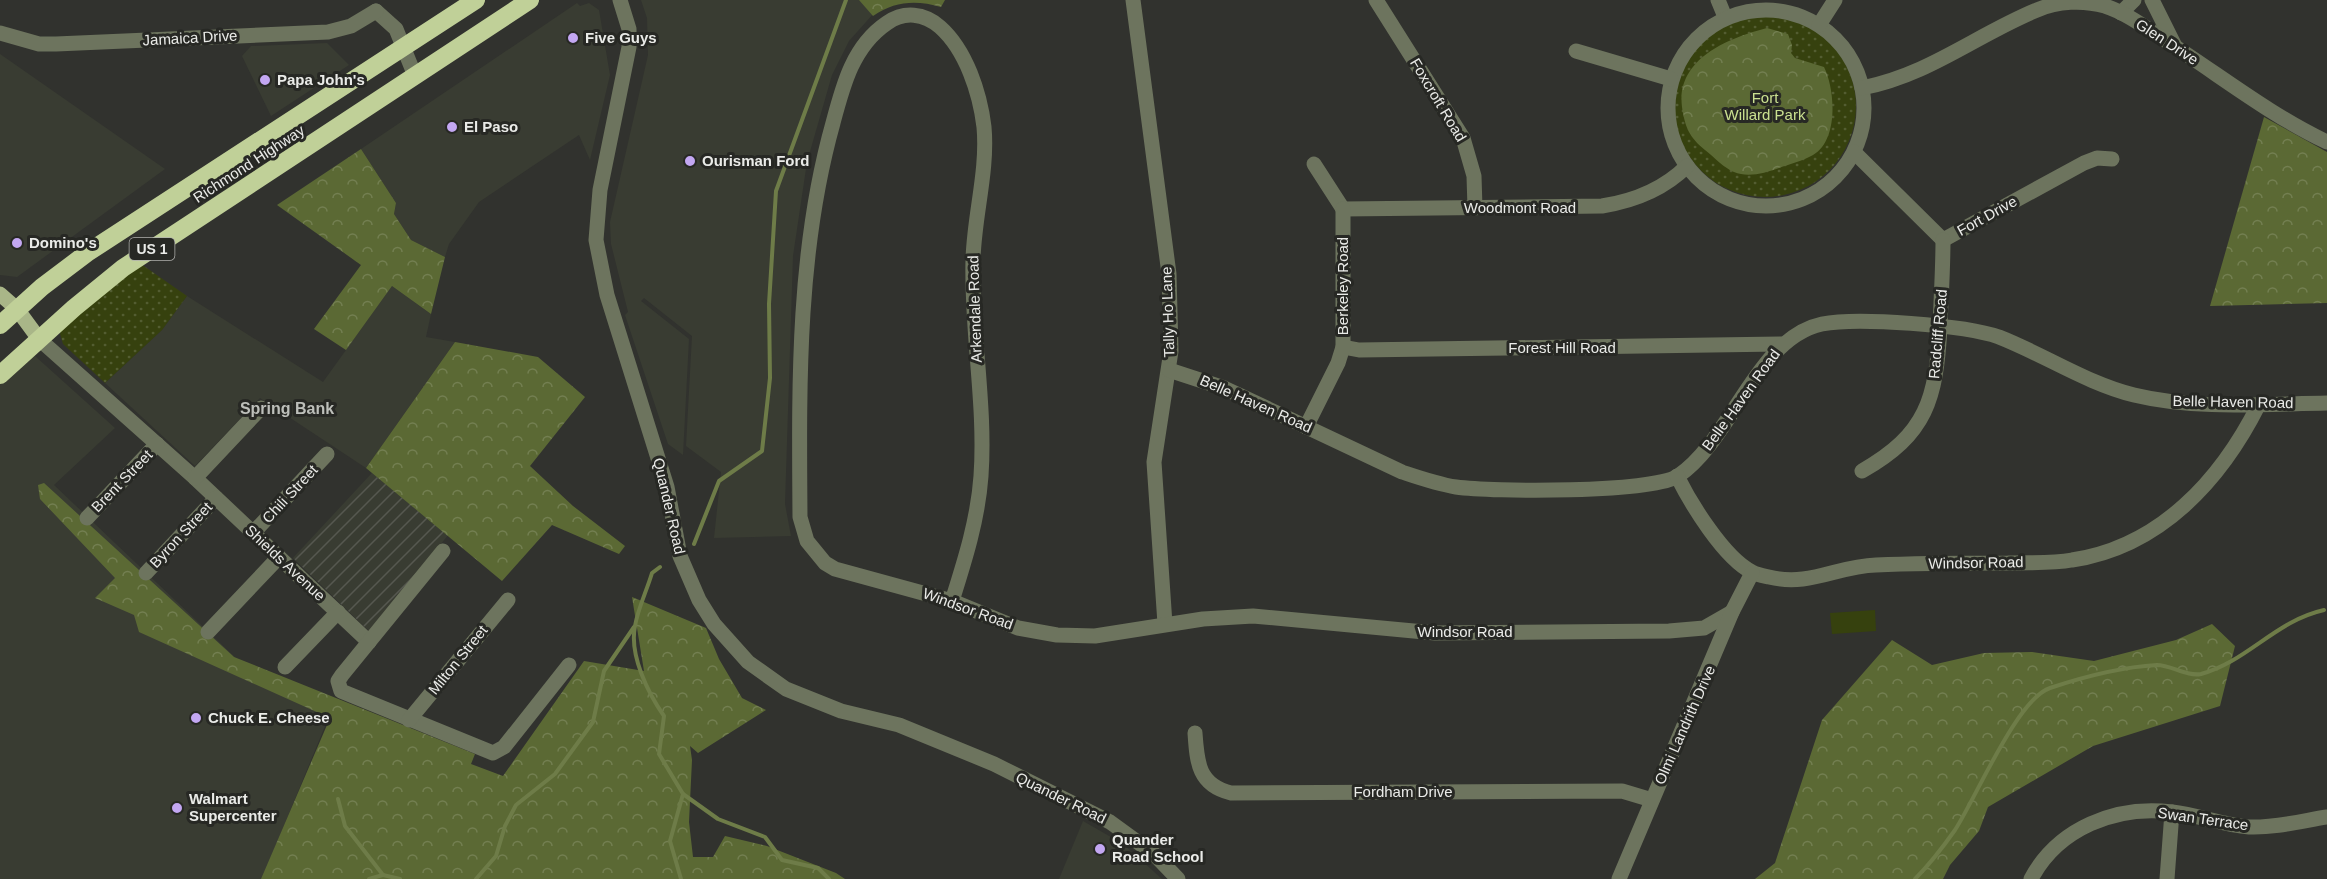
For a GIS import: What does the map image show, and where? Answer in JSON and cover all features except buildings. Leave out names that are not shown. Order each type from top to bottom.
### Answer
[{"type":"highway","name":"Richmond Highway","points":[[1,322],[87,253],[476,0]]},
{"type":"highway","name":"Richmond Highway","points":[[0,375],[123,268],[530,0]]},
{"type":"main road","points":[[0,294],[17,309],[39,339]]},
{"type":"main road","points":[[1,322],[39,339]]},
{"type":"street","name":"Quander Road","points":[[621,0],[629,29],[629,47],[600,190],[596,240],[607,295],[667,487],[680,556],[709,616],[748,662],[786,688],[841,711],[900,725],[994,764],[1110,822],[1154,854],[1178,879]]},
{"type":"street","name":"Tally Ho Lane","points":[[1133,0],[1168,274],[1171,317],[1169,370],[1154,462],[1165,624]]},
{"type":"street","name":"Foxcroft Road","points":[[1376,0],[1463,138],[1474,176],[1475,208]]},
{"type":"street","points":[[1718,0],[1725,17]]},
{"type":"street","points":[[1819,25],[1835,0]]},
{"type":"street","points":[[2121,13],[2134,0]]},
{"type":"street","points":[[2152,0],[2175,46]]},
{"type":"street","name":"Glen Drive","points":[[1862,88],[1900,78],[1934,65],[2026,15],[2049,6],[2081,3],[2105,6],[2121,13],[2175,46],[2275,114],[2327,142]]},
{"type":"street","points":[[378,5],[393,24],[415,76]]},
{"type":"street","name":"Jamaica Drive","points":[[0,33],[39,44],[56,44],[328,32],[351,26],[378,5]]},
{"type":"street","points":[[1773,10],[1796,14],[1829,31],[1852,62],[1862,88],[1862,125],[1854,152],[1841,171],[1819,190],[1797,201],[1766,207],[1723,196],[1701,182],[1687,166],[1674,143],[1669,126],[1667,103],[1671,79],[1690,45],[1725,17],[1747,11],[1773,10]]},
{"type":"street","name":"Windsor Road","points":[[939,26],[920,15],[911,14],[891,20],[865,42],[854,59],[842,86],[819,175],[810,226],[803,299],[800,517],[811,547],[835,569],[846,575],[952,601],[1018,628],[1057,635],[1095,636],[1165,624],[1253,616],[1435,633],[1669,631],[1704,628],[1732,612]]},
{"type":"street","name":"Arkendale Road","points":[[939,26],[948,35],[970,73],[980,107],[984,140],[973,263],[981,476],[968,552],[952,601]]},
{"type":"street","points":[[1576,51],[1671,79]]},
{"type":"street","name":"Fort Drive","points":[[1854,152],[1943,240],[2084,163],[2097,158],[2112,159]]},
{"type":"street","points":[[1314,164],[1343,209]]},
{"type":"street","name":"Woodmont Road","points":[[1343,209],[1587,207],[1625,202],[1655,190],[1687,166]]},
{"type":"street","name":"Berkeley Road","points":[[1306,427],[1338,363],[1343,347],[1343,209]]},
{"type":"street","name":"Radcliff Road","points":[[1862,471],[1899,446],[1923,415],[1936,378],[1943,240]]},
{"type":"street","name":"Belle Haven Road","points":[[1169,370],[1224,388],[1402,472],[1458,487],[1645,486],[1677,476],[1703,453],[1781,344],[1804,330],[1832,323],[1971,329],[1996,336],[2090,380],[2135,395],[2186,403],[2327,403]]},
{"type":"street","name":"Shields Avenue","points":[[39,339],[195,478],[369,642]]},
{"type":"street","name":"Forest Hill Road","points":[[1343,347],[1371,350],[1781,344]]},
{"type":"street","name":"Windsor Road","points":[[1752,573],[1801,581],[1873,565],[2055,562],[2109,551],[2156,529],[2195,497],[2244,431],[2259,404]]},
{"type":"street","points":[[195,478],[261,408]]},
{"type":"street","name":"Brent Street","points":[[87,518],[157,444]]},
{"type":"street","name":"Chili Street","points":[[253,533],[327,454]]},
{"type":"street","points":[[1677,476],[1689,500],[1707,525],[1729,552],[1752,573]]},
{"type":"street","name":"Byron Street","points":[[146,573],[216,498]]},
{"type":"street","points":[[443,551],[338,681],[341,691],[486,751],[499,752],[569,665]]},
{"type":"street","points":[[208,632],[279,557]]},
{"type":"street","name":"Olmi Landrith Drive","points":[[1619,879],[1732,612],[1752,573]]},
{"type":"street","name":"Milton Street","points":[[409,720],[508,600]]},
{"type":"street","points":[[285,667],[338,612]]},
{"type":"street","name":"Fordham Drive","points":[[1195,733],[1197,763],[1201,773],[1212,786],[1231,794],[1622,791],[1652,800]]},
{"type":"street","name":"Swan Terrace","points":[[2031,879],[2047,854],[2058,843],[2091,824],[2133,812],[2172,812],[2249,827],[2327,817]]},
{"type":"street","points":[[2167,879],[2172,812]]},
{"type":"shaded area","points":[[641,0],[861,0],[874,13],[849,41],[832,75],[807,162],[793,256],[785,504],[791,536],[714,538],[721,472],[686,446],[692,336],[644,298],[641,301],[689,339],[683,455],[668,444],[625,315],[628,312],[611,244],[610,222],[648,55],[647,18]]},
{"type":"shaded area","points":[[577,3],[580,6],[589,3],[599,10],[610,75],[590,160],[579,135],[479,202],[449,244],[445,257],[411,240],[394,214],[396,203],[361,149]]},
{"type":"shaded area","points":[[327,43],[349,65],[271,116],[242,56],[251,46]]},
{"type":"shaded area","points":[[0,54],[165,169],[17,277],[0,275]]},
{"type":"shaded area","points":[[392,286],[431,314],[426,337],[455,342],[366,468],[260,398],[195,466],[105,383],[162,330],[187,296],[323,382]]},
{"type":"shaded area","points":[[35,356],[115,428],[54,485],[240,662],[335,702],[262,879],[0,879],[0,384],[25,360]]},
{"type":"shaded area","points":[[372,473],[448,535],[370,632],[293,558]]},
{"type":"shaded area","name":"Quander Road School","points":[[1083,821],[1123,844],[1162,879],[1059,879]]},
{"type":"green space","points":[[859,0],[945,0],[941,7],[923,3],[906,3],[889,7],[873,16]]},
{"type":"green space","name":"Fort Willard Park","points":[[1765,15],[1800,22],[1829,42],[1849,71],[1856,106],[1849,141],[1829,170],[1800,190],[1765,197],[1730,190],[1701,170],[1681,141],[1674,106],[1681,71],[1701,42],[1730,22]]},
{"type":"green space","name":"Fort Willard Park","points":[[1767,28],[1788,34],[1792,45],[1791,53],[1795,58],[1824,67],[1831,88],[1831,126],[1821,148],[1813,155],[1762,173],[1739,174],[1723,165],[1691,136],[1683,114],[1682,90],[1687,76],[1708,53],[1736,38]]},
{"type":"green space","points":[[2264,117],[2327,152],[2327,303],[2210,306]]},
{"type":"green space","points":[[361,149],[396,203],[394,214],[411,240],[445,257],[431,314],[392,286],[346,350],[314,329],[361,265],[277,205]]},
{"type":"green space","points":[[141,264],[187,296],[162,330],[105,383],[63,344],[60,334],[63,325]]},
{"type":"green space","points":[[455,342],[538,357],[585,397],[530,466],[573,506],[625,546],[619,554],[552,525],[502,581],[366,468]]},
{"type":"green space","points":[[44,483],[234,657],[475,754],[471,764],[503,776],[584,661],[644,671],[632,597],[706,628],[719,659],[742,698],[766,710],[698,753],[690,746],[692,760],[689,822],[693,857],[713,857],[725,836],[767,846],[836,873],[845,879],[261,879],[330,718],[139,632],[134,615],[95,598],[115,578],[40,499],[38,485]]},
{"type":"green space","points":[[1875,610],[1876,631],[1832,634],[1830,613]]},
{"type":"green space","points":[[2212,624],[2235,646],[2220,706],[2093,746],[1988,807],[1979,831],[1950,865],[1943,879],[1755,879],[1775,863],[1822,720],[1892,640],[1932,665],[1984,653],[2032,652],[2094,661],[2176,640]]},
{"type":"waterway","points":[[694,544],[719,481],[762,451],[770,378],[769,304],[776,191],[846,0]]},
{"type":"waterway","points":[[660,567],[652,573],[638,613],[634,637],[641,673],[664,716],[659,754],[683,794],[670,841],[681,879]]},
{"type":"waterway","points":[[1915,879],[1955,830],[2011,729],[2037,696],[2050,688],[2063,684],[2130,668],[2157,665],[2190,674],[2201,674],[2233,660],[2291,623],[2324,610]]},
{"type":"waterway","points":[[476,879],[496,856],[505,826],[516,805],[555,774],[593,722],[604,671],[634,627]]},
{"type":"waterway","points":[[683,794],[718,819],[765,837],[782,860],[818,868],[829,879]]},
{"type":"waterway","points":[[338,799],[345,826],[383,875],[400,879]]},
{"type":"waterway","points":[[369,879],[383,875]]},
{"type":"place","name":"Five Guys","points":[[573,38]]},
{"type":"place","name":"Papa John's","points":[[265,80]]},
{"type":"place","name":"El Paso","points":[[452,127]]},
{"type":"place","name":"Ourisman Ford","points":[[690,161]]},
{"type":"place","name":"Domino's","points":[[17,243]]},
{"type":"place","name":"Chuck E. Cheese","points":[[196,718]]},
{"type":"place","name":"Walmart Supercenter","points":[[177,808]]},
{"type":"place","name":"Quander Road School","points":[[1100,849]]},
{"type":"district","name":"Spring Bank","points":[[287,408]]}]
